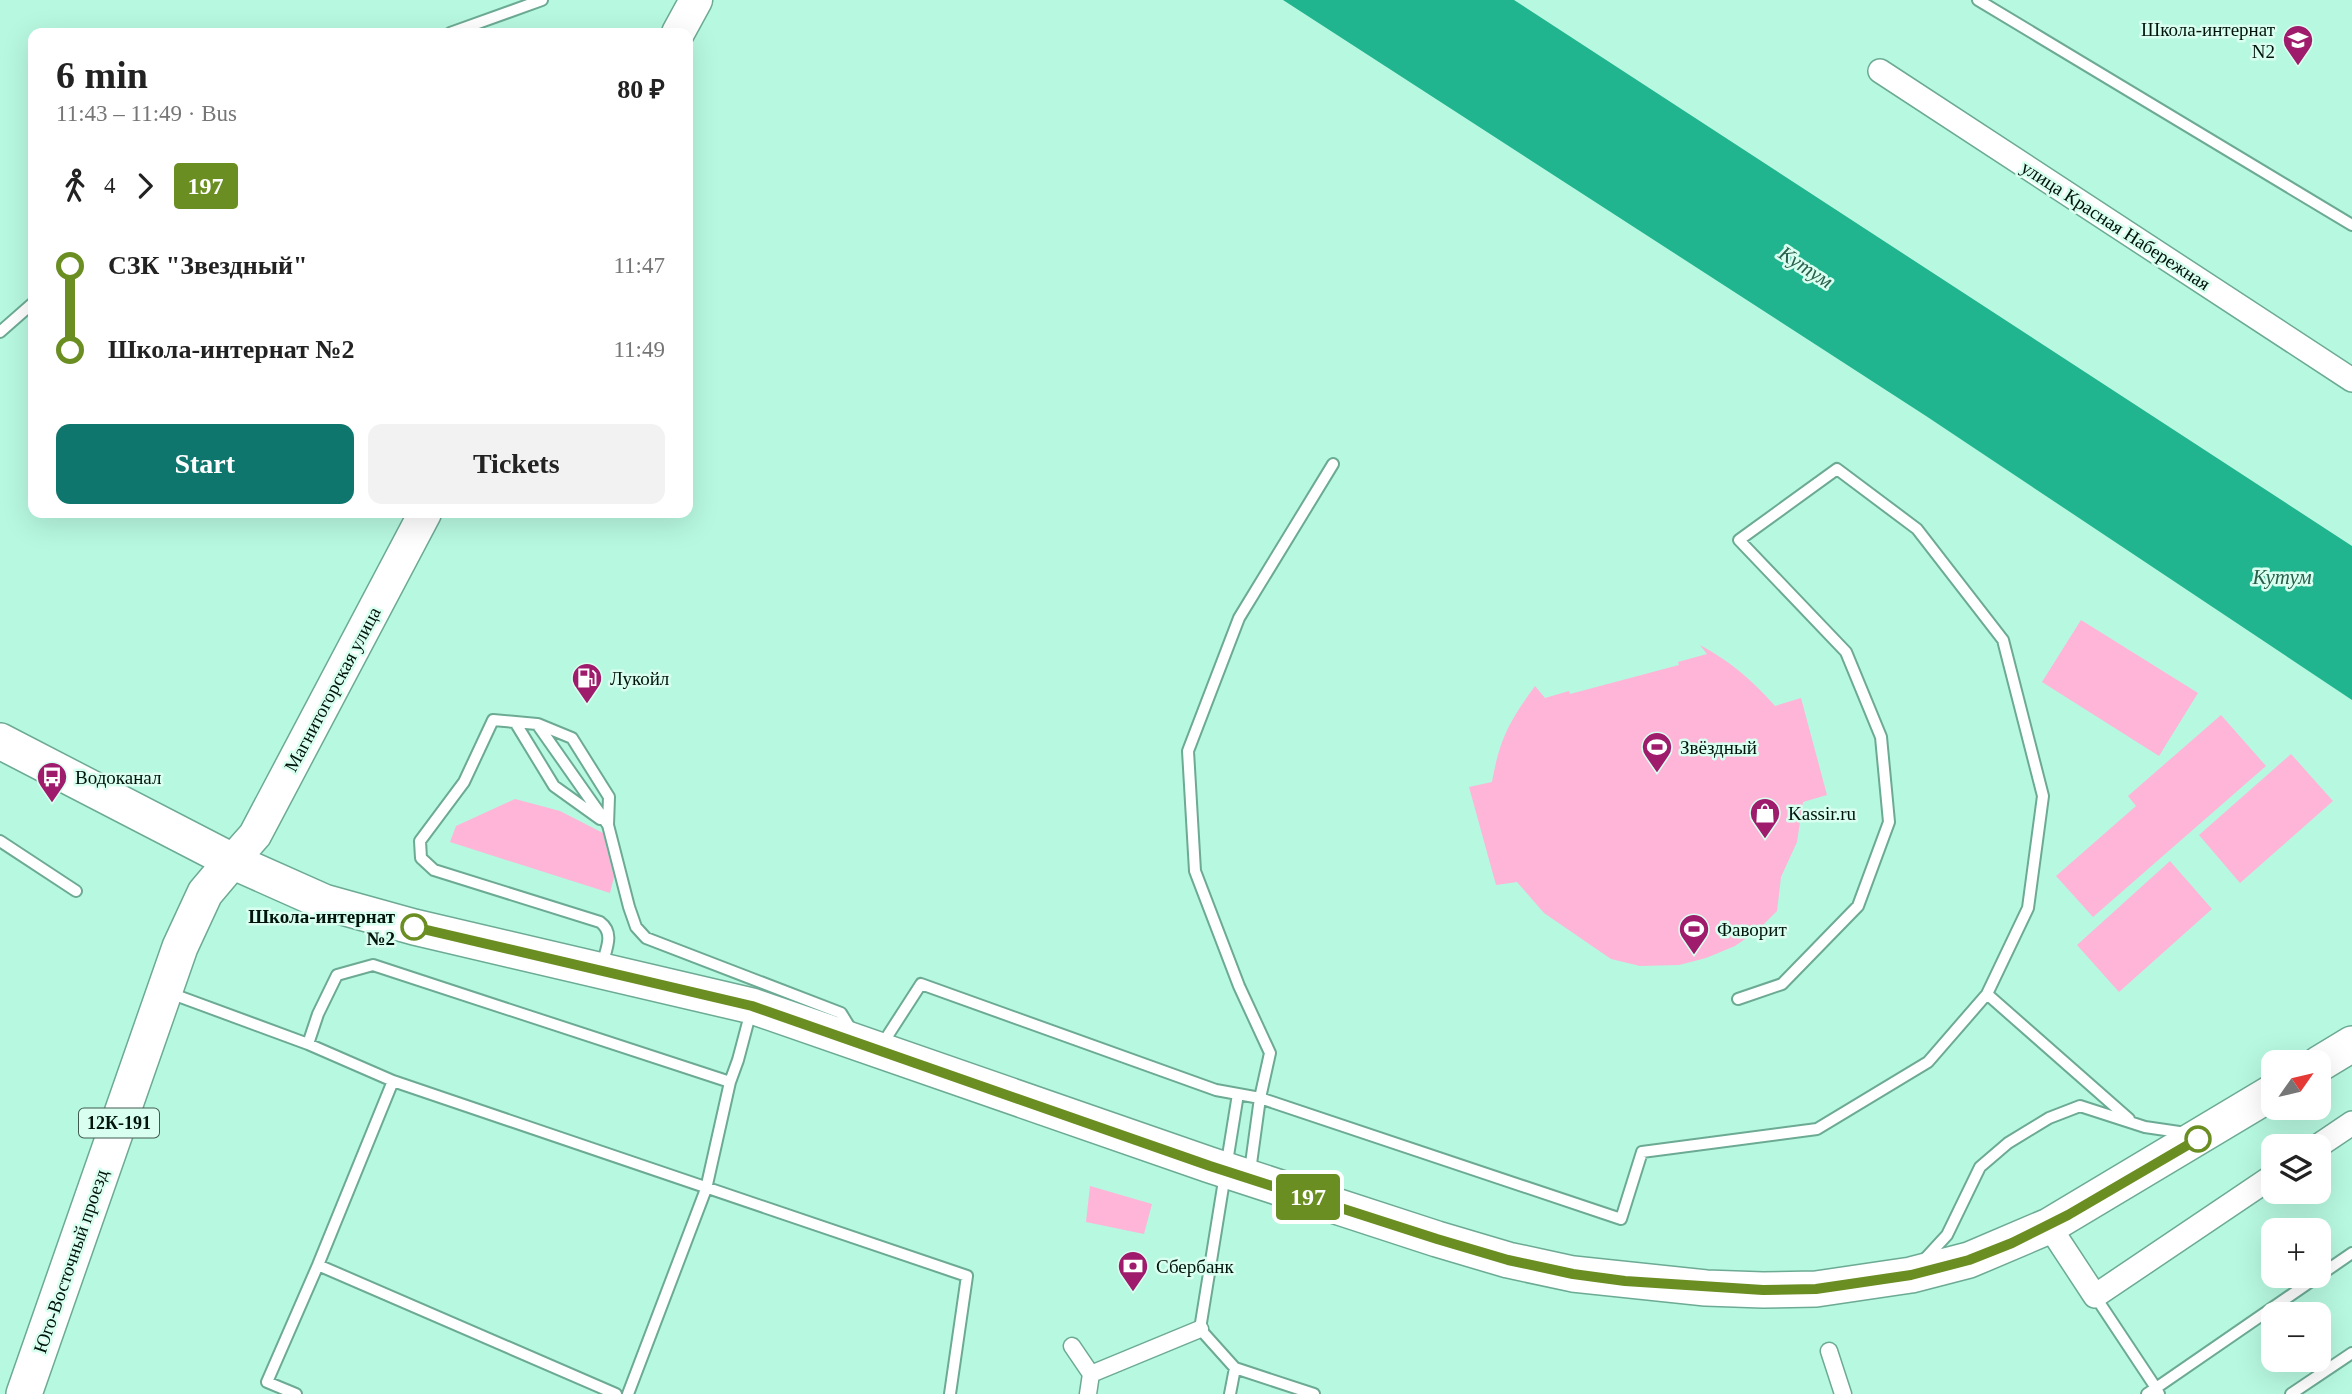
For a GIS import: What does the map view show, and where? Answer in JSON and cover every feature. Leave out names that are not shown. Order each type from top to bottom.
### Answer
[{"type":"main road","points":[[681,28],[696,0]]},
{"type":"main road","name":"Магнитогорская улица","points":[[232,861],[255,835],[422,518]]},
{"type":"main road","points":[[0,741],[232,861],[324,902],[414,927],[752,1006],[1238,1174],[1437,1239],[1508,1260],[1573,1274],[1625,1281],[1763,1290],[1816,1289],[1911,1275],[1969,1260],[2049,1226],[2261,1100]]},
{"type":"main road","name":"Юго-Восточный проезд","points":[[24,1394],[191,921],[205,893],[232,861]]},
{"type":"main road","points":[[2331,1057],[2352,1044]]},
{"type":"street","name":"улица Красная Набережная","points":[[1880,71],[2352,380]]},
{"type":"street","points":[[2331,1137],[2352,1123]]},
{"type":"street","points":[[2049,1226],[2095,1296],[2261,1184]]},
{"type":"street","points":[[1091,1374],[1200,1329]]},
{"type":"street","points":[[1072,1346],[1091,1374],[1088,1394]]},
{"type":"street","points":[[1829,1351],[1843,1394]]},
{"type":"lane","points":[[464,28],[542,0]]},
{"type":"lane","points":[[1978,0],[2352,225]]},
{"type":"lane","points":[[0,332],[28,307]]},
{"type":"lane","points":[[1314,1394],[1235,1368],[1200,1329],[1270,1054],[1239,986],[1195,871],[1188,751],[1239,618],[1333,464]]},
{"type":"lane","points":[[600,972],[610,934],[607,927],[600,922],[434,870],[421,858],[421,841],[464,782],[493,720],[537,724],[572,738],[609,797],[608,825],[629,907],[636,927],[646,938],[841,1013],[869,1048],[921,984],[1216,1090],[1259,1098],[1621,1219],[1642,1152],[1817,1129],[1928,1062],[1987,994],[2028,908],[2043,796],[2003,640],[1917,529],[1837,469],[1739,540],[1846,652],[1881,737],[1889,822],[1858,906],[1782,984],[1738,999]]},
{"type":"lane","points":[[515,722],[554,786],[608,825]]},
{"type":"lane","points":[[537,724],[608,825]]},
{"type":"lane","points":[[0,841],[76,891]]},
{"type":"lane","points":[[308,1044],[318,1014],[337,975],[373,965],[730,1082]]},
{"type":"lane","points":[[165,991],[308,1044],[393,1081],[967,1276],[950,1394]]},
{"type":"lane","points":[[1987,994],[2133,1123]]},
{"type":"lane","points":[[628,1394],[706,1189],[730,1082],[752,1006]]},
{"type":"lane","points":[[261,1394],[393,1081]]},
{"type":"lane","points":[[1238,1094],[1238,1174]]},
{"type":"lane","points":[[1911,1275],[1947,1235],[1980,1167],[2008,1143],[2049,1118],[2080,1106],[2133,1123],[2203,1136]]},
{"type":"lane","points":[[2095,1296],[2154,1392],[2352,1253]]},
{"type":"lane","points":[[317,1265],[616,1394]]},
{"type":"lane","points":[[2291,1394],[2352,1353]]},
{"type":"lane","points":[[1230,1394],[1235,1368]]},
{"type":"lane","points":[[267,1382],[296,1394]]},
{"type":"shaded area","points":[[2081,620],[2198,693],[2159,756],[2042,682]]},
{"type":"shaded area","name":"Звёздный","points":[[1700,645],[1740,672],[1775,706],[1801,698],[1827,795],[1803,802],[1797,842],[1781,877],[1777,911],[1758,930],[1735,946],[1706,958],[1679,965],[1640,966],[1611,959],[1544,913],[1517,882],[1496,885],[1469,787],[1492,782],[1498,754],[1507,731],[1535,686],[1545,698],[1569,691],[1570,694],[1679,665],[1678,662],[1707,654]]},
{"type":"shaded area","points":[[2221,715],[2266,766],[2093,917],[2056,876],[2136,806],[2128,796]]},
{"type":"shaded area","points":[[2291,754],[2333,801],[2240,883],[2199,835]]},
{"type":"shaded area","points":[[515,799],[560,811],[603,833],[614,877],[610,893],[450,842],[456,826]]},
{"type":"shaded area","points":[[2170,861],[2212,909],[2119,992],[2077,945]]},
{"type":"shaded area","points":[[1090,1186],[1152,1204],[1144,1234],[1086,1222]]},
{"type":"water","name":"Кутум","points":[[1283,0],[1514,0],[2352,546],[2352,700],[1926,416]]},
{"type":"bus line","name":"197","points":[[414,927],[752,1006],[1210,1166],[1437,1239],[1508,1260],[1573,1274],[1625,1281],[1706,1288],[1816,1289],[1911,1275],[1969,1260],[2049,1226],[2198,1139]]},
{"type":"place","name":"Школа-интернат N2","points":[[2298,67]]},
{"type":"place","name":"Лукойл","points":[[587,705]]},
{"type":"place","name":"Звёздный","points":[[1657,774]]},
{"type":"place","name":"Водоканал","points":[[52,804]]},
{"type":"place","name":"Kassir.ru","points":[[1765,840]]},
{"type":"place","name":"Школа-интернат №2","points":[[414,927]]},
{"type":"place","name":"Фаворит","points":[[1694,956]]},
{"type":"place","name":"Сбербанк","points":[[1133,1293]]}]
